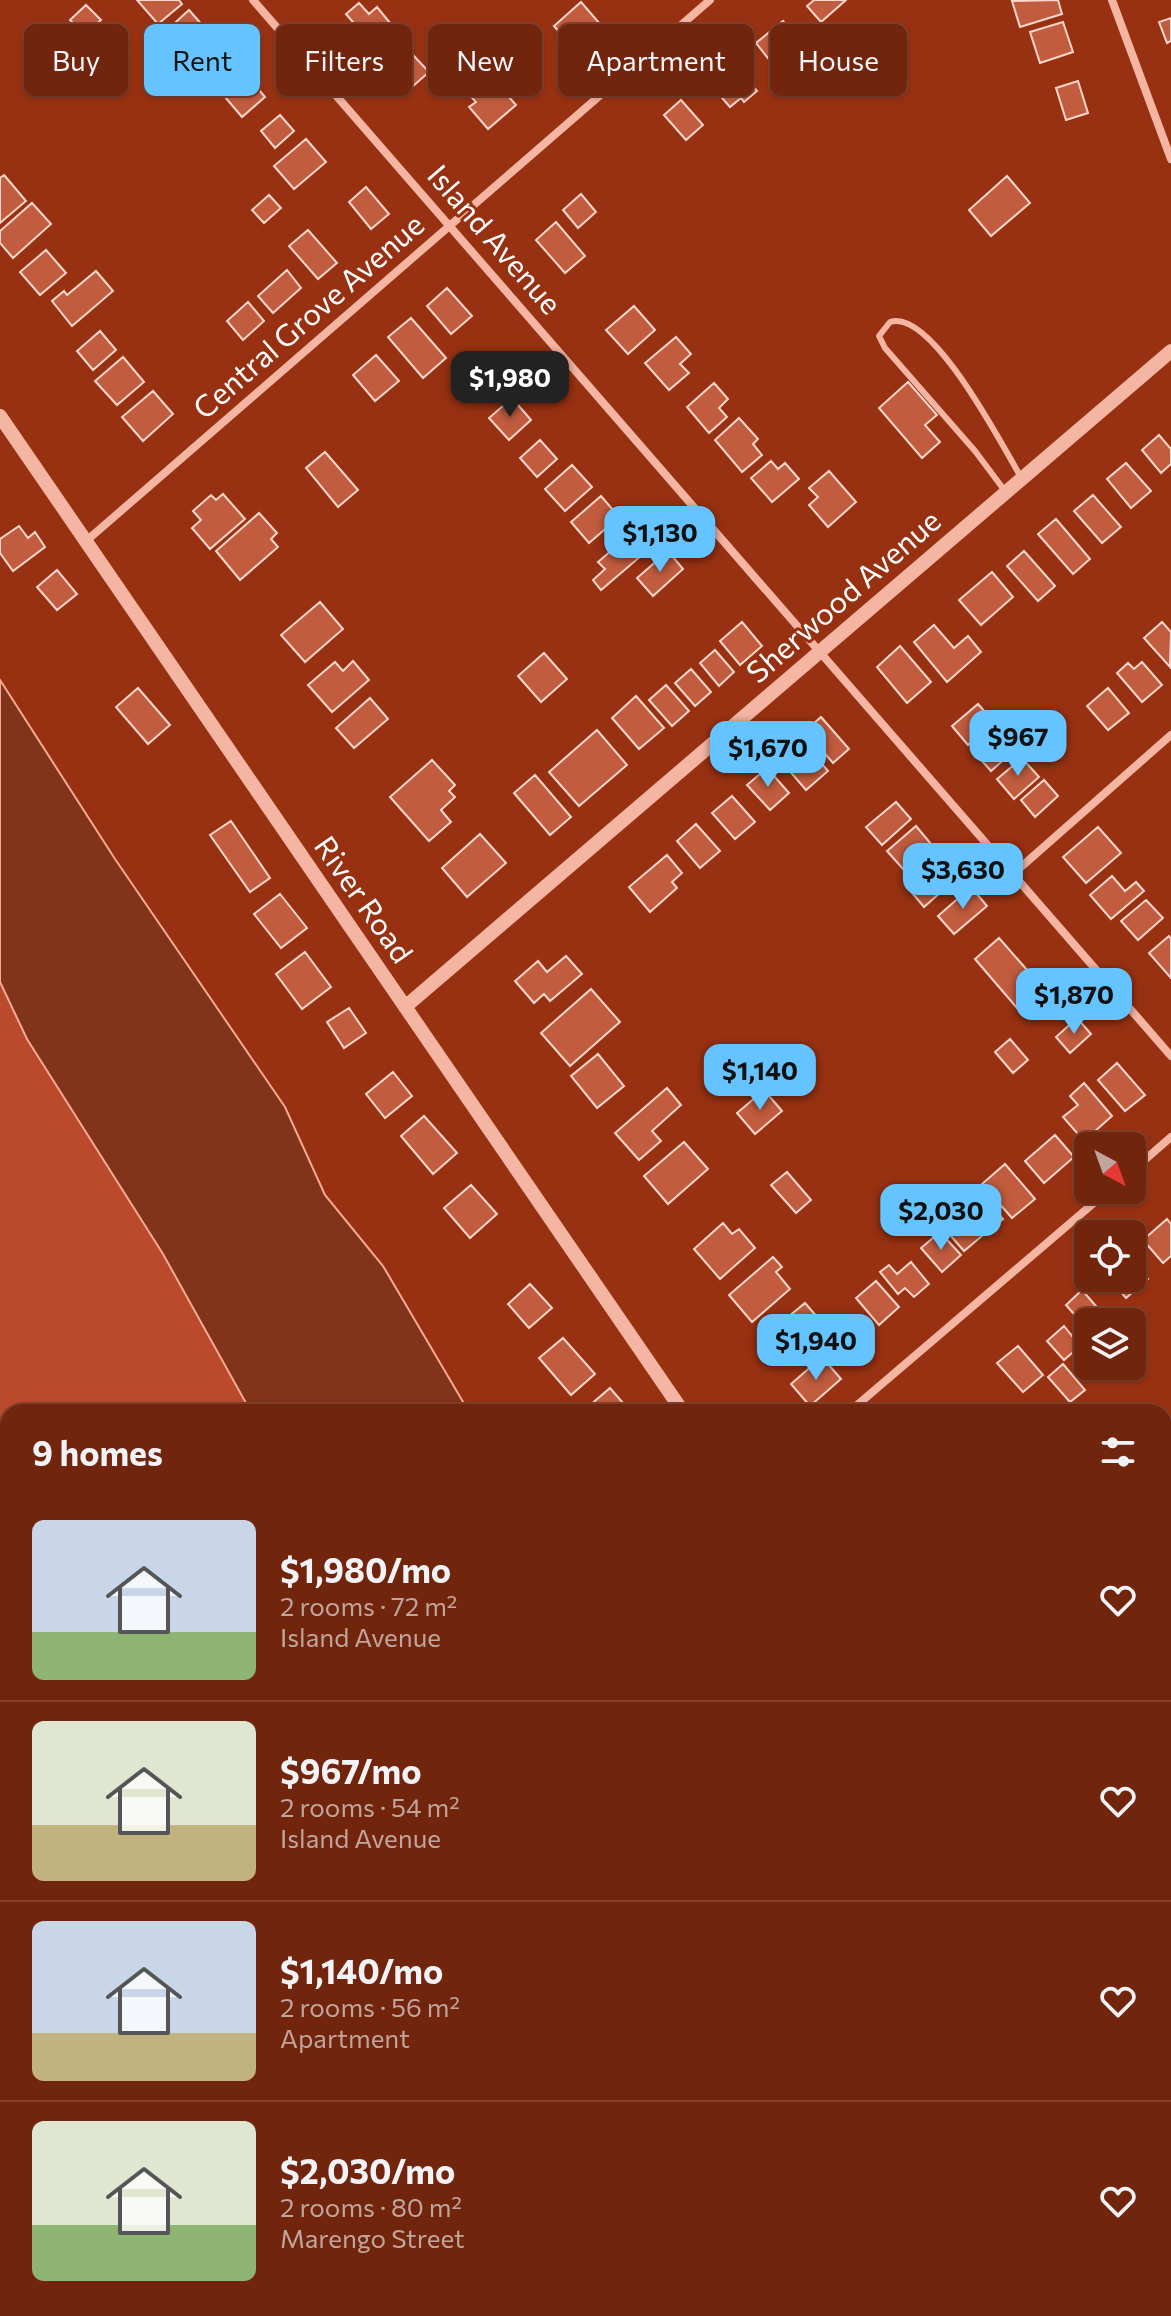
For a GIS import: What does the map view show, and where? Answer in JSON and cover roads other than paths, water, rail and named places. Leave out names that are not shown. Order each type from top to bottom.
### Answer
[{"type":"street","name":"Island Avenue","points":[[253,0],[1171,1056]]},
{"type":"street","name":"Central Grove Avenue","points":[[84,543],[710,0]]},
{"type":"street","points":[[1112,0],[1171,159]]},
{"type":"street","name":"Sherwood Avenue","points":[[405,1007],[1171,351]]},
{"type":"street","name":"River Road","points":[[0,416],[84,543],[678,1404]]},
{"type":"street","points":[[1013,874],[1171,735]]},
{"type":"street","points":[[1146,1159],[1171,1137]]},
{"type":"street","points":[[858,1404],[1093,1204]]},
{"type":"lane","points":[[1006,492],[975,451],[885,348],[879,336],[890,322],[905,320],[938,350],[971,392],[1022,479]]}]
